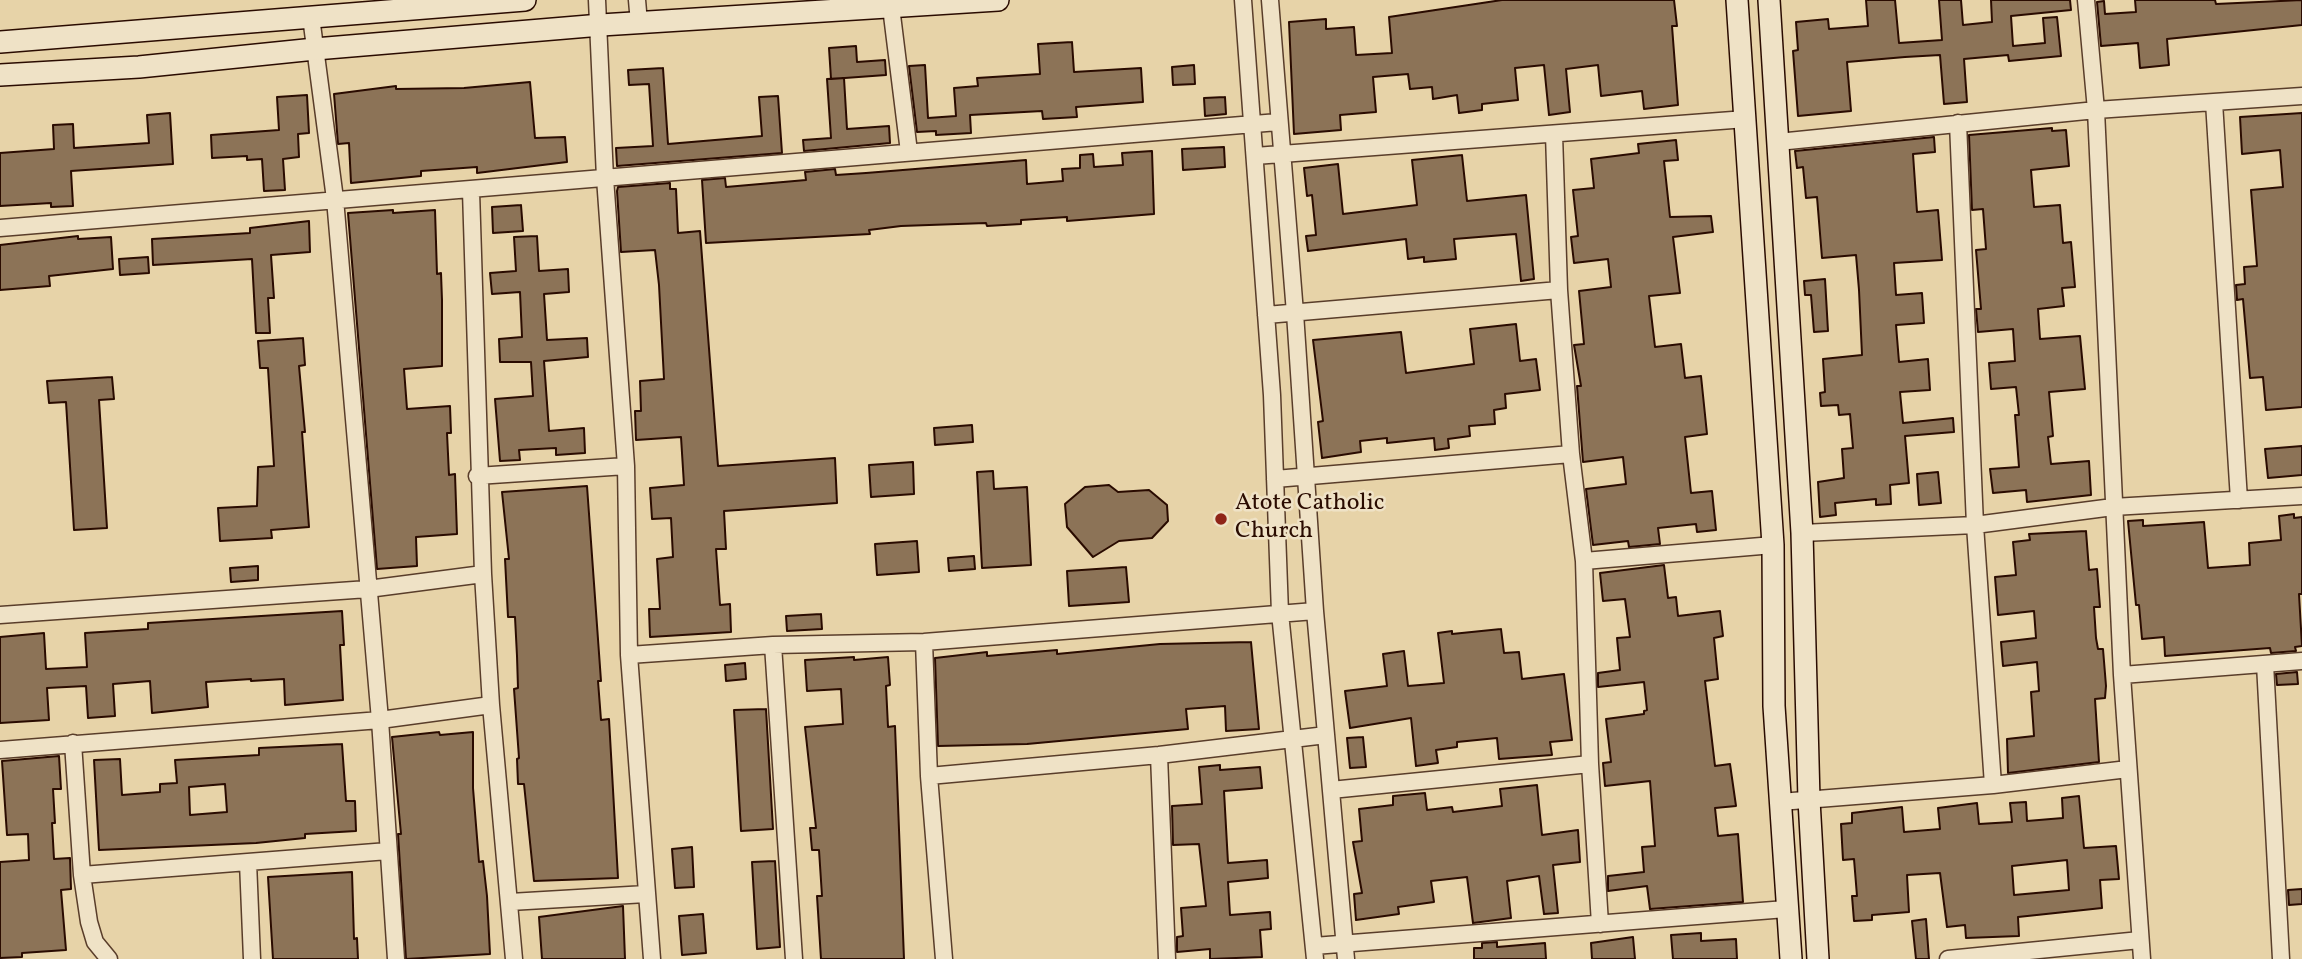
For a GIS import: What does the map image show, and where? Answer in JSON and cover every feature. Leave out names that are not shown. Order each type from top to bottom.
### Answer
[{"type":"main road","points":[[0,42],[525,0]]},
{"type":"main road","points":[[0,75],[139,67],[316,48],[601,25],[998,0]]},
{"type":"main road","points":[[1737,0],[1773,545],[1774,706],[1791,959]]},
{"type":"main road","points":[[1769,0],[1802,534],[1809,800],[1818,959]]},
{"type":"street","points":[[597,0],[601,25],[605,178],[626,466],[629,655],[652,959]]},
{"type":"street","points":[[637,0],[639,23]]},
{"type":"street","points":[[1243,0],[1266,315],[1280,613],[1315,952],[1786,909]]},
{"type":"street","points":[[1270,0],[1280,153],[1296,313],[1315,611],[1346,951]]},
{"type":"street","points":[[2086,0],[2096,110],[2113,507],[2141,959]]},
{"type":"street","points":[[891,7],[909,152]]},
{"type":"street","points":[[311,17],[334,199],[380,720],[396,959]]},
{"type":"street","points":[[1778,142],[2096,110],[2302,96]]},
{"type":"street","points":[[2214,102],[2239,500]]},
{"type":"street","points":[[1255,156],[1746,119]]},
{"type":"street","points":[[0,228],[1278,122]]},
{"type":"street","points":[[1958,123],[1975,526],[1993,785]]},
{"type":"street","points":[[1554,134],[1559,290],[1572,454],[1584,561],[1590,764],[1600,924]]},
{"type":"street","points":[[471,191],[477,475],[491,705],[514,959]]},
{"type":"street","points":[[1266,315],[1559,290]]},
{"type":"street","points":[[1275,479],[1572,454]]},
{"type":"street","points":[[477,475],[626,466]]},
{"type":"street","points":[[1802,534],[1975,526],[2113,507],[2302,496]]},
{"type":"street","points":[[1584,561],[1773,545]]},
{"type":"street","points":[[0,615],[368,589],[483,574]]},
{"type":"street","points":[[629,655],[773,645],[924,642],[1315,611]]},
{"type":"street","points":[[924,642],[929,776],[944,959]]},
{"type":"street","points":[[773,645],[794,959]]},
{"type":"street","points":[[2122,675],[2302,661]]},
{"type":"street","points":[[2265,664],[2281,959]]},
{"type":"street","points":[[0,750],[380,720],[491,705]]},
{"type":"street","points":[[929,776],[1158,755],[1326,735]]},
{"type":"street","points":[[73,743],[82,875],[95,942],[109,959]]},
{"type":"street","points":[[1158,755],[1167,959]]},
{"type":"street","points":[[1331,790],[1590,764]]},
{"type":"street","points":[[1780,802],[1993,785],[2128,769]]},
{"type":"street","points":[[82,875],[388,851]]},
{"type":"street","points":[[248,862],[252,959]]},
{"type":"street","points":[[510,902],[646,894]]},
{"type":"street","points":[[1948,959],[2140,940]]},
{"type":"building","points":[[1502,0],[1674,0],[1677,26],[1672,26],[1678,105],[1644,109],[1642,91],[1601,96],[1598,65],[1566,69],[1570,112],[1549,115],[1544,65],[1515,68],[1518,100],[1482,104],[1482,110],[1459,113],[1457,95],[1433,99],[1432,87],[1410,89],[1408,74],[1373,77],[1376,112],[1340,115],[1341,130],[1294,134],[1289,22],[1326,19],[1326,29],[1354,27],[1356,55],[1392,53],[1389,17]]},
{"type":"building","points":[[1866,0],[1895,0],[1899,43],[1942,40],[1939,0],[1961,0],[1963,25],[1992,22],[1991,0],[2070,0],[2071,10],[2011,16],[2013,46],[2045,43],[2043,18],[2057,17],[2061,56],[2009,61],[2008,55],[1964,59],[1967,102],[1944,104],[1940,55],[1905,57],[1847,62],[1851,111],[1798,116],[1793,51],[1798,50],[1796,22],[1828,19],[1829,29],[1868,26]]},
{"type":"building","points":[[2135,0],[2215,0],[2216,4],[2302,0],[2302,25],[2167,39],[2169,65],[2140,68],[2138,43],[2101,46],[2097,2],[2104,1],[2105,14],[2136,12]]},
{"type":"building","points":[[1072,42],[1074,72],[1141,68],[1143,102],[1076,107],[1077,117],[1043,119],[1042,111],[970,115],[971,133],[936,135],[936,131],[917,132],[909,66],[925,65],[928,118],[956,116],[954,88],[978,86],[977,78],[1040,74],[1038,44]]},
{"type":"building","points":[[856,46],[857,62],[885,60],[886,75],[831,79],[829,48]]},
{"type":"building","points":[[1194,65],[1195,84],[1173,85],[1172,67]]},
{"type":"building","points":[[663,68],[668,144],[762,136],[759,97],[778,96],[782,153],[617,166],[616,148],[653,146],[649,84],[629,85],[628,70]]},
{"type":"building","points":[[844,78],[847,129],[889,126],[890,143],[804,151],[803,140],[831,138],[827,79]]},
{"type":"building","points":[[530,82],[535,138],[565,137],[567,162],[477,173],[477,167],[421,171],[421,176],[351,183],[349,143],[338,144],[334,94],[396,86],[396,89],[464,88]]},
{"type":"building","points":[[307,95],[309,133],[298,134],[299,157],[283,159],[285,190],[264,191],[262,159],[247,160],[247,156],[212,158],[211,135],[279,130],[277,97]]},
{"type":"building","points":[[1225,97],[1226,114],[1205,116],[1204,98]]},
{"type":"building","points":[[170,113],[173,164],[71,171],[73,206],[51,207],[51,203],[0,206],[0,153],[54,149],[53,125],[73,124],[74,148],[149,143],[147,115]]},
{"type":"building","points":[[2302,113],[2302,407],[2266,410],[2263,377],[2250,378],[2243,299],[2237,300],[2236,285],[2245,284],[2244,267],[2257,266],[2251,190],[2283,187],[2280,150],[2242,154],[2240,117]]},
{"type":"building","points":[[2052,128],[2052,131],[2066,130],[2069,166],[2031,170],[2034,207],[2060,205],[2063,243],[2071,242],[2075,287],[2062,288],[2064,306],[2038,309],[2040,339],[2080,336],[2085,389],[2049,392],[2053,436],[2048,437],[2051,464],[2089,461],[2091,495],[2027,502],[2026,490],[1993,493],[1990,469],[2019,467],[2015,415],[2019,415],[2016,387],[1991,389],[1989,363],[2015,361],[2013,329],[1978,332],[1976,309],[1981,309],[1976,250],[1986,249],[1983,209],[1972,210],[1969,135]]},
{"type":"building","points":[[1934,137],[1935,152],[1913,154],[1917,212],[1938,210],[1942,260],[1894,263],[1896,295],[1922,293],[1924,323],[1896,325],[1899,362],[1928,359],[1930,390],[1900,392],[1903,423],[1953,418],[1954,432],[1905,436],[1909,483],[1890,485],[1891,504],[1876,505],[1876,499],[1835,503],[1836,515],[1820,517],[1818,482],[1844,478],[1842,449],[1853,448],[1850,414],[1839,415],[1838,405],[1821,406],[1820,393],[1825,392],[1823,359],[1862,355],[1859,290],[1856,255],[1822,258],[1817,197],[1806,198],[1803,167],[1797,168],[1795,151]]},
{"type":"building","points":[[1676,140],[1678,160],[1664,161],[1670,217],[1711,216],[1713,232],[1673,237],[1680,293],[1649,296],[1655,347],[1681,344],[1685,378],[1701,376],[1707,434],[1685,437],[1691,493],[1712,491],[1716,530],[1697,532],[1696,524],[1658,528],[1660,544],[1629,547],[1628,541],[1593,545],[1586,489],[1626,484],[1623,457],[1583,462],[1577,386],[1581,386],[1574,345],[1584,344],[1579,291],[1611,287],[1608,259],[1574,263],[1571,237],[1578,236],[1573,190],[1594,188],[1591,159],[1639,153],[1638,144]]},
{"type":"building","points":[[1224,147],[1225,167],[1183,170],[1182,149]]},
{"type":"building","points":[[1152,151],[1154,214],[1067,221],[1067,217],[1021,220],[1021,224],[987,226],[986,223],[901,226],[869,230],[870,234],[706,243],[702,180],[725,178],[726,187],[806,180],[805,172],[835,169],[836,175],[1026,160],[1027,184],[1063,181],[1062,169],[1080,168],[1080,155],[1093,154],[1094,167],[1123,165],[1122,153]]},
{"type":"building","points":[[1462,155],[1467,201],[1526,195],[1534,279],[1521,281],[1516,234],[1454,239],[1456,259],[1424,262],[1424,257],[1408,259],[1406,239],[1308,251],[1306,236],[1316,235],[1312,195],[1307,196],[1304,168],[1338,164],[1343,214],[1417,205],[1412,160]]},
{"type":"building","points":[[670,183],[670,189],[676,189],[678,233],[700,231],[718,466],[835,458],[837,503],[724,511],[726,549],[716,549],[720,605],[730,604],[731,632],[650,637],[649,609],[660,609],[657,559],[673,557],[671,518],[652,519],[650,488],[684,485],[681,437],[636,440],[635,411],[641,411],[640,381],[664,379],[659,285],[655,250],[621,252],[617,191],[618,187]]},
{"type":"building","points":[[521,205],[523,231],[493,233],[492,207]]},
{"type":"building","points":[[393,210],[393,213],[435,210],[437,274],[441,273],[442,366],[404,369],[407,409],[450,406],[451,433],[447,433],[449,475],[455,474],[457,534],[416,537],[417,566],[377,569],[348,213]]},
{"type":"building","points":[[309,221],[310,252],[271,255],[274,298],[268,298],[270,333],[256,333],[252,259],[153,265],[152,239],[250,233],[250,228]]},
{"type":"building","points":[[78,236],[78,239],[111,237],[113,269],[49,276],[50,286],[0,290],[0,245]]},
{"type":"building","points":[[537,236],[539,271],[568,269],[569,292],[544,294],[547,340],[587,338],[588,357],[544,361],[549,431],[584,428],[585,453],[556,455],[556,448],[519,450],[520,460],[500,461],[495,399],[533,396],[531,362],[500,362],[499,339],[522,337],[520,292],[492,294],[490,273],[516,271],[514,237]]},
{"type":"building","points":[[148,257],[149,273],[120,275],[119,259]]},
{"type":"building","points":[[1825,279],[1828,331],[1814,332],[1811,295],[1805,295],[1804,281]]},
{"type":"building","points":[[1516,324],[1520,361],[1536,359],[1540,390],[1505,394],[1506,408],[1494,410],[1495,424],[1469,426],[1470,436],[1448,439],[1449,448],[1435,450],[1434,438],[1387,443],[1387,438],[1360,441],[1361,452],[1322,458],[1318,422],[1323,421],[1313,340],[1401,332],[1406,373],[1474,364],[1470,329]]},
{"type":"building","points":[[303,338],[305,365],[299,366],[309,527],[271,530],[272,538],[220,541],[218,508],[257,506],[258,467],[274,466],[268,368],[260,368],[258,341]]},
{"type":"building","points":[[112,377],[114,399],[99,400],[107,528],[74,530],[66,402],[49,403],[47,381]]},
{"type":"building","points":[[972,425],[973,442],[935,445],[934,428]]},
{"type":"building","points":[[2302,446],[2302,475],[2268,478],[2265,449]]},
{"type":"building","points":[[913,462],[914,494],[871,497],[869,465]]},
{"type":"building","points":[[993,471],[994,489],[1027,487],[1031,565],[982,568],[977,472]]},
{"type":"building","points":[[1938,472],[1941,503],[1919,505],[1917,474]]},
{"type":"building","points":[[1109,485],[1118,492],[1149,490],[1167,505],[1168,521],[1152,538],[1119,541],[1093,557],[1067,527],[1065,504],[1085,487]]},
{"type":"building","points":[[587,486],[601,681],[598,681],[601,720],[609,719],[618,878],[534,881],[524,784],[518,784],[514,689],[518,688],[515,617],[508,617],[505,559],[509,559],[502,492]]},
{"type":"building","points":[[2294,514],[2294,518],[2302,517],[2302,594],[2299,594],[2302,646],[2295,647],[2296,651],[2271,653],[2270,648],[2165,656],[2164,637],[2142,639],[2128,521],[2143,520],[2143,526],[2204,522],[2208,568],[2250,565],[2249,543],[2281,540],[2279,516]]},
{"type":"building","points":[[2086,531],[2089,570],[2097,569],[2100,607],[2094,607],[2096,638],[2098,649],[2103,649],[2106,686],[2105,698],[2095,699],[2099,762],[2008,773],[2007,739],[2034,736],[2031,692],[2039,691],[2037,662],[2003,666],[2001,642],[2036,638],[2034,611],[1998,615],[1995,577],[2016,575],[2013,542],[2030,540],[2029,534]]},
{"type":"building","points":[[917,541],[919,572],[877,575],[875,544]]},
{"type":"building","points":[[974,556],[975,569],[949,571],[948,558]]},
{"type":"building","points":[[1664,565],[1668,598],[1676,597],[1678,616],[1720,611],[1723,636],[1714,638],[1718,679],[1705,681],[1715,766],[1730,764],[1736,806],[1715,808],[1718,836],[1738,834],[1743,902],[1650,909],[1647,886],[1608,891],[1608,876],[1644,872],[1642,847],[1655,846],[1650,781],[1605,786],[1603,763],[1611,762],[1606,719],[1644,714],[1647,710],[1644,682],[1598,687],[1598,673],[1620,670],[1617,638],[1630,637],[1625,599],[1603,601],[1600,573]]},
{"type":"building","points":[[258,566],[258,580],[231,582],[230,568]]},
{"type":"building","points":[[1126,567],[1129,602],[1069,606],[1067,571]]},
{"type":"building","points":[[342,611],[344,645],[340,645],[343,700],[285,705],[284,679],[206,682],[208,707],[152,713],[150,681],[113,684],[115,716],[88,718],[86,686],[47,688],[49,720],[0,723],[0,637],[44,633],[46,669],[87,667],[85,633],[148,629],[148,623]]},
{"type":"building","points":[[821,614],[822,629],[787,631],[786,616]]},
{"type":"building","points":[[1501,629],[1504,653],[1519,652],[1522,679],[1564,674],[1572,740],[1550,742],[1552,755],[1499,759],[1497,738],[1457,742],[1457,747],[1436,750],[1438,763],[1416,766],[1411,718],[1350,728],[1345,691],[1387,686],[1383,654],[1404,651],[1408,686],[1444,683],[1438,633]]},
{"type":"building","points":[[1251,642],[1259,729],[1226,731],[1225,706],[1186,709],[1188,729],[1027,744],[938,746],[935,658],[987,652],[987,656],[1057,650],[1057,654],[1160,644]]},
{"type":"building","points":[[854,657],[854,660],[888,657],[888,727],[895,726],[904,959],[821,959],[817,896],[822,896],[819,850],[812,850],[810,828],[816,828],[805,727],[843,724],[841,689],[807,691],[805,660]]},
{"type":"building","points":[[745,663],[746,679],[726,681],[725,665]]},
{"type":"building","points":[[2297,672],[2298,684],[2277,685],[2276,674]]},
{"type":"building","points":[[766,709],[773,829],[741,831],[734,710]]},
{"type":"building","points":[[439,732],[440,735],[473,732],[473,788],[479,862],[483,861],[487,896],[490,954],[406,959],[398,834],[401,834],[392,737]]},
{"type":"building","points":[[1363,737],[1366,767],[1350,768],[1347,738]]},
{"type":"building","points":[[342,744],[346,801],[355,801],[356,831],[305,834],[305,838],[256,843],[99,850],[94,760],[120,759],[122,795],[160,792],[160,784],[177,783],[175,760],[259,755],[259,748]],"holes":[[[225,784],[227,812],[190,815],[189,787]]]},
{"type":"building","points":[[59,756],[61,789],[53,789],[55,823],[52,823],[54,859],[70,858],[71,889],[61,890],[66,950],[22,953],[22,957],[0,958],[0,862],[29,860],[28,834],[7,835],[2,761]]},
{"type":"building","points":[[1220,765],[1220,770],[1260,767],[1262,788],[1224,791],[1228,863],[1267,860],[1268,878],[1228,882],[1230,915],[1270,912],[1271,929],[1260,930],[1262,957],[1210,959],[1210,949],[1177,952],[1177,937],[1183,936],[1181,908],[1206,906],[1199,844],[1173,845],[1172,806],[1202,804],[1199,767]]},
{"type":"building","points":[[1537,785],[1542,835],[1578,830],[1580,862],[1553,865],[1558,913],[1544,914],[1539,876],[1507,881],[1511,918],[1473,923],[1467,877],[1431,881],[1434,902],[1398,907],[1399,914],[1356,920],[1354,894],[1362,893],[1353,842],[1362,841],[1359,809],[1393,805],[1393,796],[1425,793],[1427,810],[1452,807],[1453,812],[1502,806],[1500,789]]},
{"type":"building","points":[[2079,796],[2084,848],[2116,846],[2119,879],[2100,880],[2102,908],[2018,917],[2019,936],[1966,938],[1965,925],[1947,927],[1940,873],[1907,875],[1909,912],[1872,915],[1872,920],[1854,921],[1852,896],[1857,896],[1854,859],[1843,860],[1841,824],[1852,823],[1852,813],[1902,807],[1904,832],[1940,829],[1938,808],[1977,803],[1979,824],[2012,822],[2010,803],[2026,802],[2027,821],[2063,818],[2062,798]],"holes":[[[2067,860],[2069,890],[2014,895],[2012,866]]]},
{"type":"building","points":[[692,847],[694,887],[675,888],[672,849]]},
{"type":"building","points":[[775,861],[780,947],[757,949],[752,862]]},
{"type":"building","points":[[352,872],[354,939],[357,938],[358,959],[273,959],[268,877]]},
{"type":"building","points":[[2302,889],[2302,904],[2289,905],[2288,890]]},
{"type":"building","points":[[623,906],[625,959],[542,959],[539,917]]},
{"type":"building","points":[[703,914],[706,953],[682,955],[679,916]]},
{"type":"building","points":[[1926,919],[1929,959],[1916,959],[1912,921]]},
{"type":"building","points":[[1701,933],[1701,941],[1736,939],[1737,959],[1673,959],[1671,935]]},
{"type":"building","points":[[1633,937],[1635,959],[1592,959],[1591,943]]},
{"type":"building","points":[[1497,942],[1497,947],[1545,943],[1546,959],[1474,959],[1474,948],[1482,948],[1482,943]]},
{"type":"place","name":"Atote Catholic Church","points":[[1221,519]]}]
